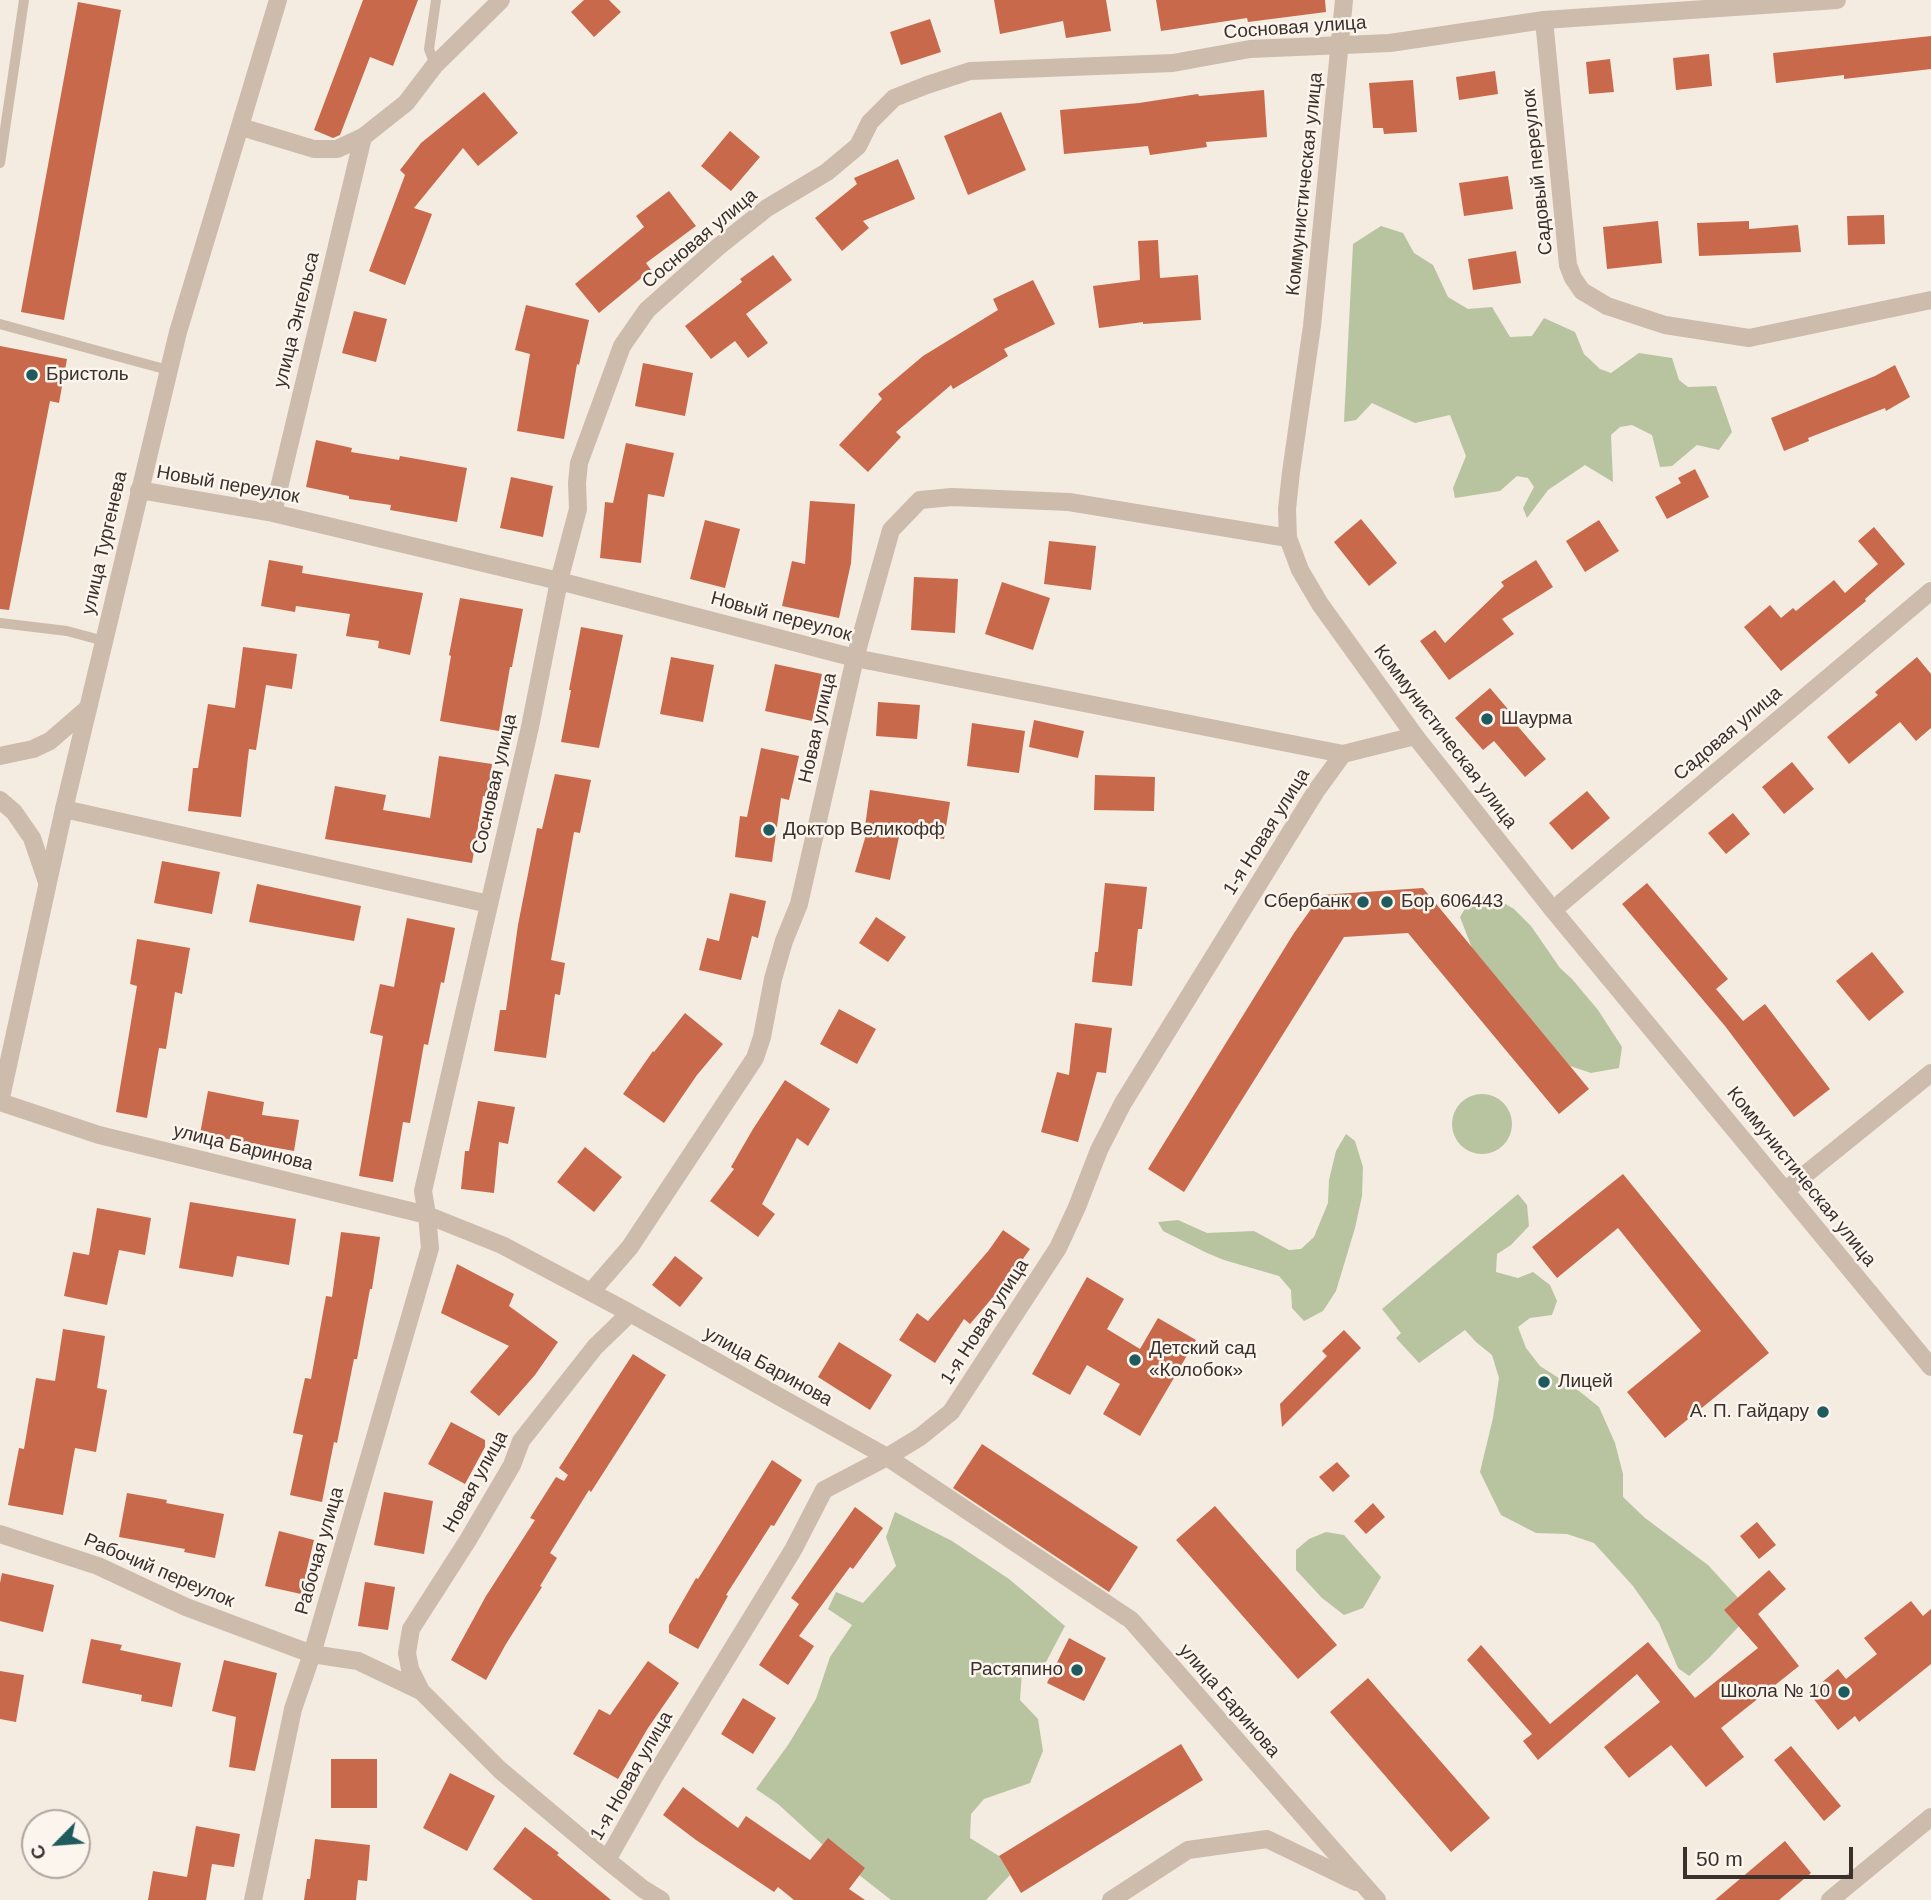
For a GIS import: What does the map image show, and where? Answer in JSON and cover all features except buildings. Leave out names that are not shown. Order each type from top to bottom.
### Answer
[{"type":"street","name":"улица Тургенева","points":[[0,1102],[47,882],[168,370],[278,0]]},
{"type":"street","points":[[241,127],[314,149],[337,149],[363,137],[406,103],[435,65],[501,0]]},
{"type":"street","name":"Коммунистическая улица","points":[[1344,0],[1312,326],[1290,471],[1287,509],[1288,538],[1300,570],[1320,604],[1415,736],[1553,910],[1931,1367]]},
{"type":"street","name":"Сосновая улица","points":[[427,1216],[423,1191],[530,727],[559,581],[578,509],[579,463],[622,346],[647,310],[718,247],[767,208],[827,172],[858,146],[870,122],[894,98],[970,71],[1173,63],[1250,49],[1390,43],[1544,20],[1836,0]]},
{"type":"street","name":"Садовый переулок","points":[[1544,20],[1568,265],[1582,291],[1607,306],[1665,325],[1749,338],[1931,300]]},
{"type":"street","name":"улица Энгельса","points":[[272,513],[363,137]]},
{"type":"street","name":"Новый переулок","points":[[139,490],[272,513],[559,581],[855,658],[1343,754],[1415,736]]},
{"type":"street","name":"Новая улица","points":[[591,1292],[629,1247],[755,1058],[762,1037],[773,979],[802,893],[855,658],[891,530],[920,500],[952,497],[1069,502],[1288,538]]},
{"type":"street","name":"Садовая улица","points":[[1553,910],[1931,591]]},
{"type":"street","points":[[0,756],[33,749],[50,741],[88,708]]},
{"type":"street","name":"1-я Новая улица","points":[[607,1860],[654,1777],[793,1550],[824,1490],[920,1437],[951,1412],[1058,1248],[1099,1150],[1123,1103],[1316,791],[1343,754]]},
{"type":"street","points":[[0,800],[14,812],[32,838],[47,882]]},
{"type":"street","points":[[64,809],[489,904]]},
{"type":"street","points":[[1786,1190],[1931,1073]]},
{"type":"street","name":"улица Баринова","points":[[0,1102],[99,1135],[427,1216],[502,1245],[630,1313],[887,1457],[1131,1620],[1371,1893]]},
{"type":"street","name":"Рабочая улица","points":[[253,1900],[306,1652],[430,1248],[427,1216]]},
{"type":"street","name":"Новая улица","points":[[421,1691],[410,1669],[407,1653],[411,1629],[506,1476],[521,1441],[595,1347],[630,1313]]},
{"type":"street","name":"Рабочий переулок","points":[[0,1534],[98,1566],[186,1608],[306,1652],[358,1661],[421,1691]]},
{"type":"street","points":[[421,1691],[500,1770],[607,1860],[642,1895],[661,1900]]},
{"type":"street","points":[[1830,1900],[1931,1817]]},
{"type":"street","points":[[1111,1900],[1188,1850],[1267,1839],[1371,1893]]},
{"type":"lane","points":[[0,163],[24,0]]},
{"type":"lane","points":[[435,65],[429,49],[436,0]]},
{"type":"lane","points":[[0,324],[168,370]]},
{"type":"lane","points":[[0,623],[67,631],[104,641]]},
{"type":"green space","points":[[1381,226],[1403,233],[1414,253],[1433,265],[1448,297],[1468,309],[1492,307],[1510,337],[1532,336],[1544,318],[1575,332],[1584,354],[1600,369],[1611,373],[1639,353],[1672,358],[1679,380],[1688,387],[1716,386],[1732,432],[1719,450],[1697,445],[1672,466],[1660,467],[1652,435],[1632,425],[1620,427],[1611,435],[1613,482],[1585,465],[1548,490],[1527,518],[1523,508],[1534,487],[1528,478],[1517,476],[1500,491],[1455,498],[1453,488],[1466,456],[1450,415],[1415,423],[1372,403],[1356,420],[1344,422],[1353,244]]},
{"type":"green space","points":[[1490,895],[1514,909],[1531,926],[1560,968],[1598,1010],[1622,1047],[1619,1068],[1591,1073],[1570,1066],[1472,948],[1460,917],[1470,900]]},
{"type":"green space","points":[[1482,1094],[1499,1099],[1507,1107],[1512,1124],[1507,1141],[1499,1149],[1482,1154],[1465,1149],[1457,1141],[1452,1124],[1457,1107],[1465,1099]]},
{"type":"green space","points":[[1346,1134],[1355,1141],[1363,1167],[1362,1196],[1355,1228],[1336,1291],[1323,1311],[1304,1321],[1292,1308],[1291,1290],[1279,1276],[1207,1253],[1163,1231],[1158,1222],[1178,1220],[1207,1233],[1254,1231],[1289,1250],[1301,1249],[1314,1237],[1328,1203],[1329,1180],[1336,1151]]},
{"type":"green space","points":[[1518,1194],[1527,1205],[1529,1226],[1511,1245],[1497,1254],[1496,1272],[1518,1278],[1533,1272],[1550,1285],[1557,1301],[1552,1315],[1530,1318],[1518,1327],[1526,1348],[1540,1366],[1599,1407],[1615,1443],[1623,1474],[1623,1497],[1645,1518],[1708,1565],[1741,1601],[1740,1625],[1689,1676],[1678,1668],[1659,1623],[1633,1586],[1594,1543],[1567,1534],[1536,1533],[1501,1515],[1480,1472],[1499,1378],[1492,1355],[1465,1330],[1419,1363],[1396,1338],[1401,1333],[1382,1309]]},
{"type":"green space","points":[[895,1512],[952,1541],[1009,1579],[1065,1626],[1046,1662],[1022,1672],[1020,1700],[1038,1719],[1043,1751],[1030,1783],[984,1799],[971,1814],[970,1838],[999,1856],[1010,1875],[986,1900],[891,1900],[835,1856],[778,1804],[756,1789],[788,1745],[816,1699],[830,1657],[852,1625],[828,1609],[836,1592],[863,1603],[896,1566],[886,1537]]},
{"type":"green space","points":[[1326,1532],[1344,1535],[1381,1577],[1363,1608],[1344,1615],[1322,1598],[1296,1570],[1296,1550],[1309,1539]]},
{"type":"place","name":"Бристоль","points":[[32,375]]},
{"type":"place","name":"Шаурма","points":[[1487,719]]},
{"type":"place","name":"Доктор Великофф","points":[[769,830]]},
{"type":"place","name":"Сбербанк","points":[[1363,902]]},
{"type":"place","name":"Бор 606443","points":[[1387,902]]},
{"type":"place","name":"Детский сад «Колобок»","points":[[1135,1360]]},
{"type":"place","name":"Лицей","points":[[1544,1382]]},
{"type":"place","name":"А. П. Гайдару","points":[[1823,1412]]},
{"type":"place","name":"Растяпино","points":[[1077,1670]]},
{"type":"place","name":"Школа № 10","points":[[1844,1692]]}]
